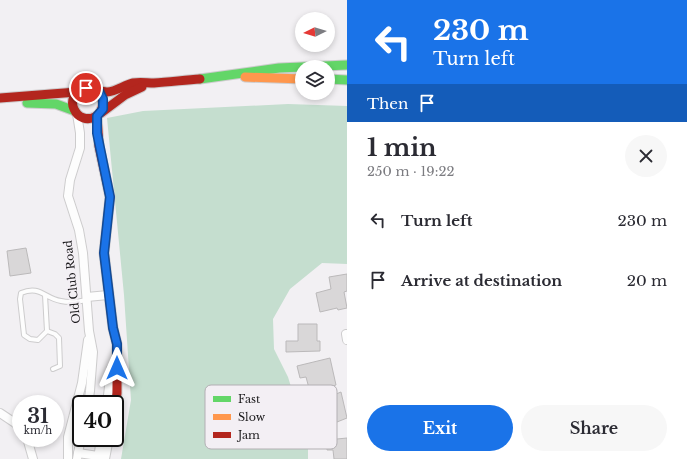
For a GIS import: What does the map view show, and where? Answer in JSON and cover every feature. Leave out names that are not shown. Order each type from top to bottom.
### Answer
[{"type":"main road","points":[[76,113],[73,100],[81,89],[90,87],[99,91],[112,91],[121,86],[139,82],[153,83],[232,75],[256,70],[347,64]]},
{"type":"main road","points":[[232,75],[257,78],[295,79]]},
{"type":"main road","points":[[335,79],[347,80]]},
{"type":"main road","points":[[0,105],[33,103],[56,104],[88,119],[99,114],[114,102],[134,90],[153,83]]},
{"type":"main road","points":[[99,91],[102,95],[104,104],[99,114],[99,146],[110,197],[104,253],[108,295],[117,344],[117,395]]},
{"type":"main road","points":[[0,98],[78,92]]},
{"type":"main road","points":[[99,146],[104,124],[114,102]]},
{"type":"street","name":"Old Club Road","points":[[76,113],[80,133],[80,148],[70,180],[68,196],[79,230],[83,253],[89,331],[93,352],[89,395]]},
{"type":"street","points":[[87,298],[108,295]]},
{"type":"street","points":[[108,395],[111,379],[113,328]]},
{"type":"street","name":"Old Club Road","points":[[68,459],[68,437],[82,383],[89,331]]},
{"type":"street","points":[[0,412],[12,421]]},
{"type":"street","points":[[30,447],[33,459]]},
{"type":"street","points":[[100,458],[101,447]]},
{"type":"street","points":[[100,458],[106,447]]},
{"type":"street","points":[[77,456],[100,458]]},
{"type":"lane","points":[[45,295],[47,331],[38,340],[30,340],[24,335],[20,299],[21,293],[34,289],[60,301],[74,302],[87,298]]},
{"type":"lane","points":[[47,331],[55,334],[59,338],[60,366],[53,369]]},
{"type":"green space","points":[[288,104],[347,106],[347,264],[322,263],[290,289],[273,319],[274,349],[290,385],[205,385],[205,449],[308,449],[308,459],[121,459],[131,400],[124,295],[107,118],[143,111]]},
{"type":"building","points":[[26,248],[31,273],[10,276],[7,251]]},
{"type":"building","points":[[347,274],[347,291],[344,292],[347,308],[338,310],[337,308],[320,312],[316,293],[331,289],[329,277]]},
{"type":"building","points":[[298,324],[317,324],[317,341],[320,341],[320,351],[286,352],[286,341],[298,341]]},
{"type":"building","points":[[330,358],[336,385],[308,385],[306,377],[300,378],[297,366]]},
{"type":"building","points":[[341,392],[347,418],[337,422],[337,394]]},
{"type":"building","points":[[347,438],[347,459],[334,459],[333,450],[327,450],[337,449],[337,439]]},
{"type":"traffic: fast","points":[[200,79],[279,68],[347,65]]},
{"type":"traffic: fast","points":[[335,79],[347,80]]},
{"type":"traffic: fast","points":[[27,103],[56,104],[75,111]]},
{"type":"traffic: slow","points":[[245,77],[295,79]]},
{"type":"traffic: jam","points":[[99,91],[102,100],[102,107],[99,113],[95,117],[89,119],[78,115],[74,109],[73,100],[77,92],[85,88],[107,92],[114,91],[133,83],[154,83],[200,79]]},
{"type":"traffic: jam","points":[[101,113],[125,95],[142,87]]},
{"type":"traffic: jam","points":[[0,98],[77,92]]},
{"type":"traffic: jam","points":[[97,116],[99,146],[110,197],[104,253],[113,328],[117,344],[117,395]]},
{"type":"route","points":[[86,88],[90,87],[99,91],[102,95],[104,104],[101,113],[97,116],[97,133],[110,197],[105,229],[104,253],[108,295],[117,344],[117,368]]}]
